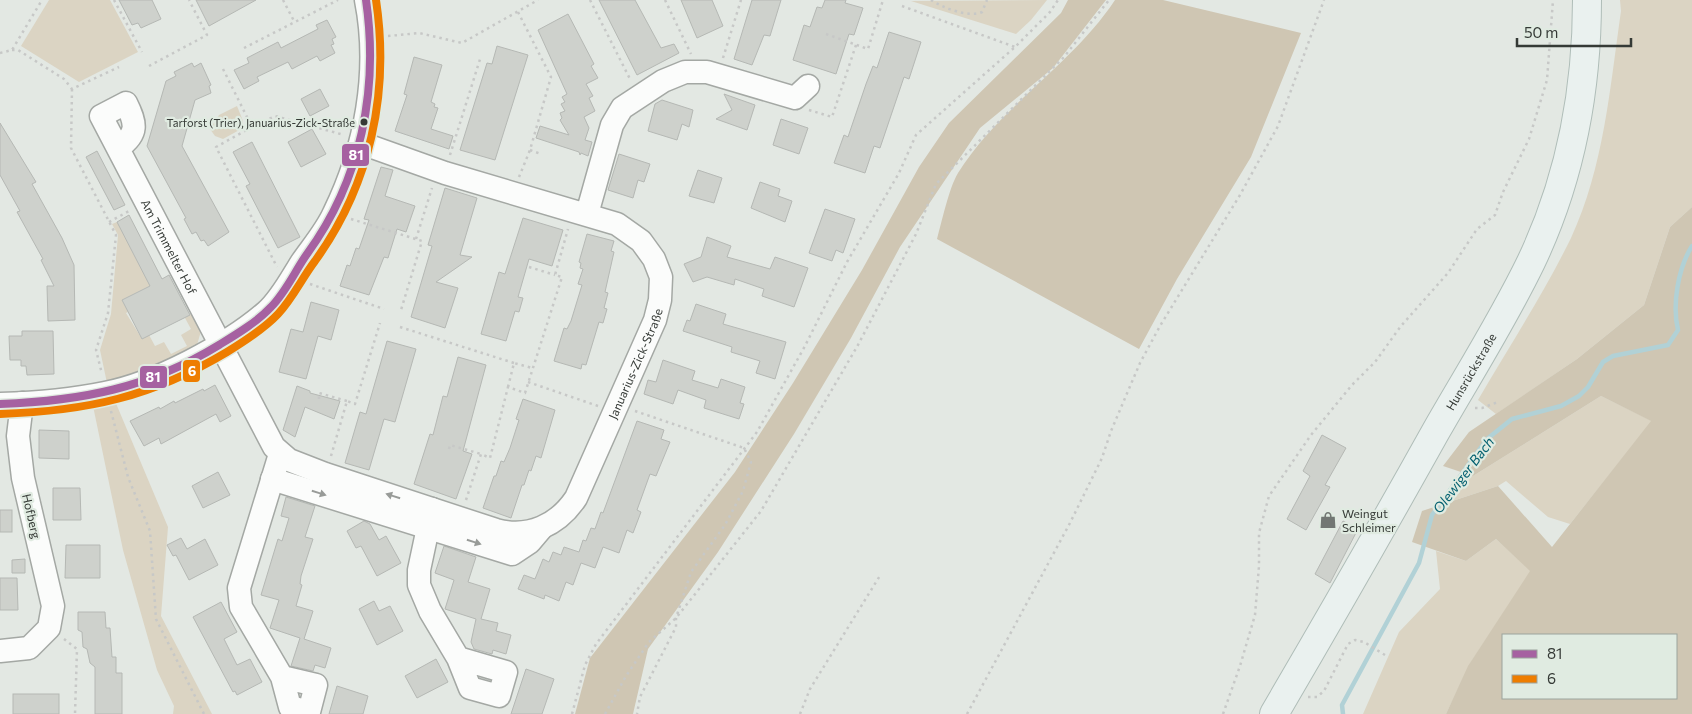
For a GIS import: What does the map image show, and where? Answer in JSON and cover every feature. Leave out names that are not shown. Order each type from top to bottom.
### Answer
[{"type":"main road","name":"Hunsrückstraße","points":[[1274,714],[1488,342],[1531,261],[1559,192],[1574,132],[1581,98],[1587,0]]},
{"type":"street","points":[[11,404],[106,393],[157,377],[220,344],[266,311],[292,278],[334,214],[361,143],[368,104],[371,40],[366,0]]},
{"type":"street","points":[[580,213],[612,125],[622,108],[638,96],[673,76],[692,71],[709,73],[795,98],[808,86]]},
{"type":"street","name":"Januarius-Zick-Straße","points":[[280,454],[294,462],[512,554],[530,542],[541,529],[568,510],[576,498],[655,320],[660,300],[661,277],[654,259],[641,241],[630,231],[617,224],[443,167],[361,143]]},
{"type":"street","name":"Am Trimmelter Hof","points":[[118,148],[220,344]]},
{"type":"street","points":[[220,344],[262,425],[280,454],[239,588],[241,607],[282,677]]},
{"type":"street","name":"Hofberg","points":[[11,404],[24,478],[53,606],[49,628]]},
{"type":"street","name":"Januarius-Zick-Straße","points":[[272,479],[430,518],[460,518],[505,532],[541,529]]},
{"type":"street","points":[[430,518],[419,570],[419,585],[430,611],[458,658]]},
{"type":"street","points":[[0,651],[29,648],[49,628]]},
{"type":"path","points":[[12,50],[42,0]]},
{"type":"path","points":[[114,0],[142,52]]},
{"type":"path","points":[[149,66],[207,35],[189,0]]},
{"type":"path","points":[[283,0],[294,22]]},
{"type":"path","points":[[244,48],[338,0]]},
{"type":"path","points":[[371,40],[419,33],[462,43],[538,0]]},
{"type":"path","points":[[590,0],[638,96]]},
{"type":"path","points":[[665,0],[709,73]]},
{"type":"path","points":[[709,73],[741,0]]},
{"type":"path","points":[[826,34],[868,49],[883,0]]},
{"type":"path","points":[[931,0],[939,5],[975,15],[982,12],[987,0]]},
{"type":"path","points":[[572,714],[585,665],[596,644],[727,474],[757,432],[805,346],[847,262],[899,173],[916,135],[1015,46],[1050,12],[1058,0]]},
{"type":"path","points":[[605,714],[626,676],[649,642],[676,618],[761,511],[858,345],[916,234],[936,184],[1064,57],[1110,0]]},
{"type":"path","points":[[967,714],[1102,458],[1140,363],[1156,333],[1236,202],[1278,126],[1324,0]]},
{"type":"path","points":[[1223,714],[1255,615],[1259,566],[1259,533],[1269,496],[1311,435],[1448,273],[1477,229],[1495,215],[1503,192],[1529,139],[1547,80],[1553,0]]},
{"type":"path","points":[[902,6],[1015,46]]},
{"type":"path","points":[[515,179],[520,176],[530,150],[551,77],[518,12]]},
{"type":"path","points":[[804,108],[832,117],[856,45]]},
{"type":"path","points":[[0,53],[18,50],[64,79],[72,89],[71,148],[116,235],[108,313],[96,350],[128,477],[150,531],[156,619],[204,714]]},
{"type":"path","points":[[416,239],[481,56]]},
{"type":"path","points":[[72,89],[119,67]]},
{"type":"path","points":[[223,69],[252,127]]},
{"type":"path","points":[[361,143],[340,132],[275,116],[216,147],[277,269],[292,278],[384,309]]},
{"type":"path","points":[[530,150],[541,154]]},
{"type":"path","points":[[109,222],[146,202]]},
{"type":"path","points":[[555,275],[580,213]]},
{"type":"path","points":[[334,214],[422,241],[401,310]]},
{"type":"path","points":[[508,388],[525,393],[562,277],[529,267]]},
{"type":"path","points":[[319,399],[319,393],[355,404],[380,323]]},
{"type":"path","points":[[400,327],[533,368]]},
{"type":"path","points":[[449,449],[450,445],[490,458],[514,363]]},
{"type":"path","points":[[528,382],[744,448],[751,462],[743,491],[725,525],[691,572],[676,618],[676,627],[640,697],[637,714]]},
{"type":"path","points":[[325,474],[347,401]]},
{"type":"path","points":[[460,518],[481,454]]},
{"type":"path","points":[[800,714],[810,689],[880,574]]},
{"type":"path","points":[[49,628],[77,649],[75,714]]},
{"type":"path","points":[[1289,688],[1308,697],[1316,697],[1324,691],[1348,644],[1355,640],[1364,642],[1385,655]]},
{"type":"shaded area","points":[[49,0],[110,0],[138,52],[79,82],[21,46]]},
{"type":"shaded area","points":[[1047,0],[1031,20],[1016,34],[911,1]]},
{"type":"shaded area","points":[[1068,0],[1106,0],[1053,68],[980,128],[900,247],[851,338],[794,434],[718,552],[648,649],[633,714],[575,714],[590,658],[735,472],[793,383],[862,270],[919,167],[949,123],[1061,13]]},
{"type":"shaded area","points":[[1115,0],[1163,0],[1301,33],[1251,157],[1177,279],[1139,349],[937,239],[955,179],[975,149],[1014,106],[1078,45]]},
{"type":"shaded area","points":[[1620,0],[1692,0],[1692,207],[1670,227],[1644,305],[1577,359],[1496,414],[1478,400],[1561,259],[1582,211],[1591,183],[1609,98],[1621,11]]},
{"type":"shaded area","points":[[237,106],[243,121],[243,128],[223,139],[215,136],[210,129],[219,115]]},
{"type":"shaded area","points":[[1692,207],[1692,714],[1446,714],[1468,666],[1530,571],[1496,539],[1466,561],[1412,542],[1422,511],[1498,486],[1552,547],[1651,421],[1601,396],[1473,476],[1443,466],[1469,432],[1577,359],[1644,305],[1670,227]]},
{"type":"shaded area","points":[[117,222],[148,282],[161,280],[122,300],[128,312],[126,313],[142,339],[149,335],[155,346],[164,342],[171,354],[187,346],[181,335],[191,329],[185,318],[193,313],[201,331],[197,345],[159,366],[107,383],[100,350],[111,314],[118,235],[112,224]]},
{"type":"shaded area","points":[[1601,396],[1652,421],[1570,524],[1548,517],[1506,481],[1498,486],[1443,504],[1461,476],[1473,476]]},
{"type":"shaded area","points":[[115,401],[168,527],[161,616],[212,714],[173,714],[174,706],[157,670],[123,550],[93,406]]},
{"type":"shaded area","points":[[1496,539],[1531,571],[1471,662],[1446,714],[1363,714],[1399,632],[1440,589],[1436,551],[1466,561]]},
{"type":"building","points":[[119,0],[152,0],[161,19],[141,28],[138,23],[132,25]]},
{"type":"building","points":[[196,0],[256,0],[209,26]]},
{"type":"building","points":[[599,0],[635,0],[661,48],[674,44],[679,53],[637,75]]},
{"type":"building","points":[[681,0],[712,0],[723,26],[697,38]]},
{"type":"building","points":[[752,0],[781,0],[770,36],[764,35],[752,65],[734,59]]},
{"type":"building","points":[[825,0],[846,0],[845,3],[863,8],[854,35],[849,34],[836,74],[793,60],[804,25],[810,27],[817,7],[822,8]]},
{"type":"building","points":[[568,14],[594,64],[591,66],[598,78],[586,84],[593,96],[589,98],[595,111],[584,117],[589,128],[585,140],[592,142],[588,156],[581,153],[580,155],[579,152],[536,138],[540,126],[569,135],[560,120],[562,118],[560,113],[565,111],[561,104],[565,102],[562,97],[567,94],[538,30]]},
{"type":"building","points":[[327,20],[336,37],[332,39],[334,44],[331,45],[335,53],[320,61],[317,56],[292,69],[288,62],[257,77],[259,81],[244,89],[234,70],[249,63],[247,58],[278,42],[281,48],[318,29],[316,25]]},
{"type":"building","points":[[889,32],[921,42],[909,79],[904,77],[880,148],[874,146],[865,173],[834,163],[844,135],[848,137],[873,66],[877,68]]},
{"type":"building","points":[[497,46],[528,55],[495,160],[460,150],[487,63],[492,64]]},
{"type":"building","points":[[414,57],[442,65],[431,102],[435,104],[434,107],[438,108],[431,129],[453,136],[449,149],[395,131],[407,95],[404,94]]},
{"type":"building","points":[[192,63],[194,67],[201,63],[211,85],[209,86],[211,93],[195,100],[182,146],[229,232],[208,246],[204,240],[201,241],[196,232],[192,234],[184,219],[186,218],[147,146],[166,81],[176,76],[174,72]]},
{"type":"building","points":[[320,89],[329,106],[310,116],[301,99]]},
{"type":"building","points":[[724,94],[755,105],[747,130],[716,119],[732,110]]},
{"type":"building","points":[[662,100],[693,110],[689,127],[682,124],[677,140],[648,131],[655,104]]},
{"type":"building","points":[[781,119],[808,128],[799,154],[773,145]]},
{"type":"building","points":[[0,123],[36,182],[32,184],[62,238],[74,265],[75,320],[48,321],[47,286],[54,286],[41,260],[43,259],[17,212],[20,211],[0,175]]},
{"type":"building","points":[[312,129],[326,154],[301,167],[288,142]]},
{"type":"building","points":[[252,142],[300,237],[278,248],[246,186],[250,184],[233,152]]},
{"type":"building","points":[[97,151],[125,205],[114,210],[86,157]]},
{"type":"building","points":[[619,154],[650,164],[644,182],[638,180],[633,198],[608,190]]},
{"type":"building","points":[[381,167],[393,170],[385,196],[415,206],[406,232],[397,229],[388,258],[384,257],[369,295],[340,286],[347,265],[350,266],[356,248],[359,249],[369,220],[364,219]]},
{"type":"building","points":[[698,170],[722,178],[714,203],[689,196]]},
{"type":"building","points":[[760,182],[780,189],[778,196],[792,201],[785,222],[751,208]]},
{"type":"building","points":[[445,188],[477,198],[460,255],[472,257],[436,282],[458,288],[445,328],[411,317],[432,246],[428,245]]},
{"type":"building","points":[[825,209],[855,219],[843,253],[836,250],[832,261],[809,253]]},
{"type":"building","points":[[129,215],[162,279],[169,275],[190,315],[142,339],[122,300],[150,286],[117,222]]},
{"type":"building","points":[[523,218],[563,230],[552,266],[529,259],[518,297],[523,298],[519,312],[515,311],[506,341],[481,334],[499,272],[505,274]]},
{"type":"building","points":[[587,234],[614,241],[611,251],[614,252],[605,292],[608,293],[604,308],[607,309],[603,323],[599,322],[586,365],[582,364],[581,369],[554,361],[564,328],[567,329],[571,321],[582,285],[578,284],[583,269],[580,268],[581,263],[579,262]]},
{"type":"building","points":[[707,237],[731,246],[727,257],[770,269],[775,257],[808,268],[794,307],[762,296],[764,289],[735,279],[734,285],[707,277],[693,282],[684,264],[701,257]]},
{"type":"building","points":[[311,302],[339,310],[331,340],[318,336],[306,379],[279,372],[291,329],[303,332]]},
{"type":"building","points":[[696,304],[726,314],[723,324],[786,342],[775,379],[756,373],[760,361],[731,352],[732,347],[683,331],[687,320],[690,321]]},
{"type":"building","points":[[22,331],[53,331],[54,374],[27,375],[26,366],[21,366],[21,360],[10,360],[9,336],[22,336]]},
{"type":"building","points":[[387,341],[416,349],[395,422],[384,419],[369,470],[345,463],[360,412],[366,414]]},
{"type":"building","points":[[458,357],[486,365],[463,451],[472,454],[456,499],[414,484],[430,434],[433,435],[443,396],[447,397]]},
{"type":"building","points":[[663,360],[695,371],[692,380],[718,388],[721,379],[745,387],[740,403],[744,404],[739,419],[704,408],[706,400],[678,390],[673,404],[644,394],[648,380],[656,382]]},
{"type":"building","points":[[215,385],[231,416],[220,422],[216,414],[161,444],[159,438],[144,446],[130,421],[159,407],[160,409],[174,401],[175,403]]},
{"type":"building","points":[[297,386],[310,391],[310,393],[340,401],[334,419],[305,407],[295,437],[283,430]]},
{"type":"building","points":[[523,399],[555,410],[541,458],[536,456],[531,471],[529,470],[511,518],[483,508],[494,476],[496,476],[501,461],[504,462],[510,448],[519,420],[516,419]]},
{"type":"building","points":[[637,421],[664,430],[661,439],[670,442],[656,476],[650,474],[637,510],[641,512],[633,533],[627,530],[619,553],[603,547],[595,568],[581,563],[573,585],[566,582],[559,601],[545,595],[544,599],[518,589],[524,575],[535,579],[543,559],[549,562],[553,552],[561,555],[564,547],[579,552],[583,540],[586,541],[591,528],[595,529],[601,512],[603,513]]},
{"type":"building","points":[[39,430],[69,431],[69,459],[39,458]]},
{"type":"building","points":[[1322,435],[1346,448],[1325,485],[1330,487],[1306,530],[1287,519],[1310,476],[1303,471]]},
{"type":"building","points":[[218,472],[230,495],[203,508],[192,486]]},
{"type":"building","points":[[53,488],[80,488],[81,520],[53,520]]},
{"type":"building","points":[[286,497],[315,506],[305,537],[313,539],[301,576],[300,584],[302,585],[296,606],[313,611],[304,639],[331,648],[325,668],[315,665],[313,671],[291,666],[300,638],[270,628],[279,600],[261,595],[278,539],[282,541],[289,518],[281,516]]},
{"type":"building","points":[[0,510],[12,510],[12,532],[0,532]]},
{"type":"building","points":[[364,521],[370,524],[379,540],[386,536],[401,563],[377,576],[361,546],[356,548],[347,531]]},
{"type":"building","points":[[1343,521],[1358,529],[1330,583],[1315,574]]},
{"type":"building","points":[[181,538],[187,549],[205,539],[218,565],[189,580],[176,555],[173,556],[167,545]]},
{"type":"building","points":[[66,545],[100,545],[100,578],[65,578]]},
{"type":"building","points":[[444,546],[476,557],[468,582],[490,589],[481,619],[498,623],[496,631],[511,635],[506,654],[493,650],[492,654],[474,649],[471,642],[476,619],[445,609],[454,580],[435,573]]},
{"type":"building","points":[[25,559],[25,573],[12,573],[12,560]]},
{"type":"building","points":[[0,578],[17,578],[18,610],[0,610]]},
{"type":"building","points":[[374,601],[379,611],[390,606],[403,631],[377,645],[359,609]]},
{"type":"building","points":[[221,602],[237,632],[224,639],[237,665],[250,659],[262,682],[237,695],[235,691],[233,692],[193,617]]},
{"type":"building","points":[[78,612],[105,612],[106,628],[110,628],[112,657],[116,657],[116,673],[122,673],[122,714],[95,714],[95,667],[90,663],[87,649],[83,647],[82,632],[78,630]]},
{"type":"building","points":[[436,659],[448,682],[417,698],[405,676]]},
{"type":"building","points":[[526,669],[554,679],[542,714],[511,714]]},
{"type":"building","points":[[337,686],[368,696],[363,714],[329,714]]},
{"type":"building","points":[[13,694],[59,694],[59,714],[13,714]]},
{"type":"waterway","name":"Olewiger Bach","points":[[1343,714],[1342,705],[1419,563],[1432,515],[1487,439],[1512,419],[1561,406],[1579,396],[1588,387],[1603,362],[1613,356],[1668,345],[1678,330],[1676,298],[1683,265],[1692,246]]},
{"type":"transit line","name":"81","points":[[0,404],[59,400],[114,390],[167,372],[193,360],[240,332],[253,323],[276,301],[326,226],[341,196],[353,165],[362,133],[370,67],[366,0]]},
{"type":"transit line","name":"6","points":[[0,414],[90,405],[145,391],[172,380],[227,352],[260,330],[278,314],[293,295],[334,232],[350,201],[362,170],[371,137],[380,69],[380,35],[376,0]]},
{"type":"place","name":"Tarforst (Trier), Januarius-Zick-Straße","points":[[364,122]]},
{"type":"place","name":"Weingut Schleimer","points":[[1328,520]]}]
